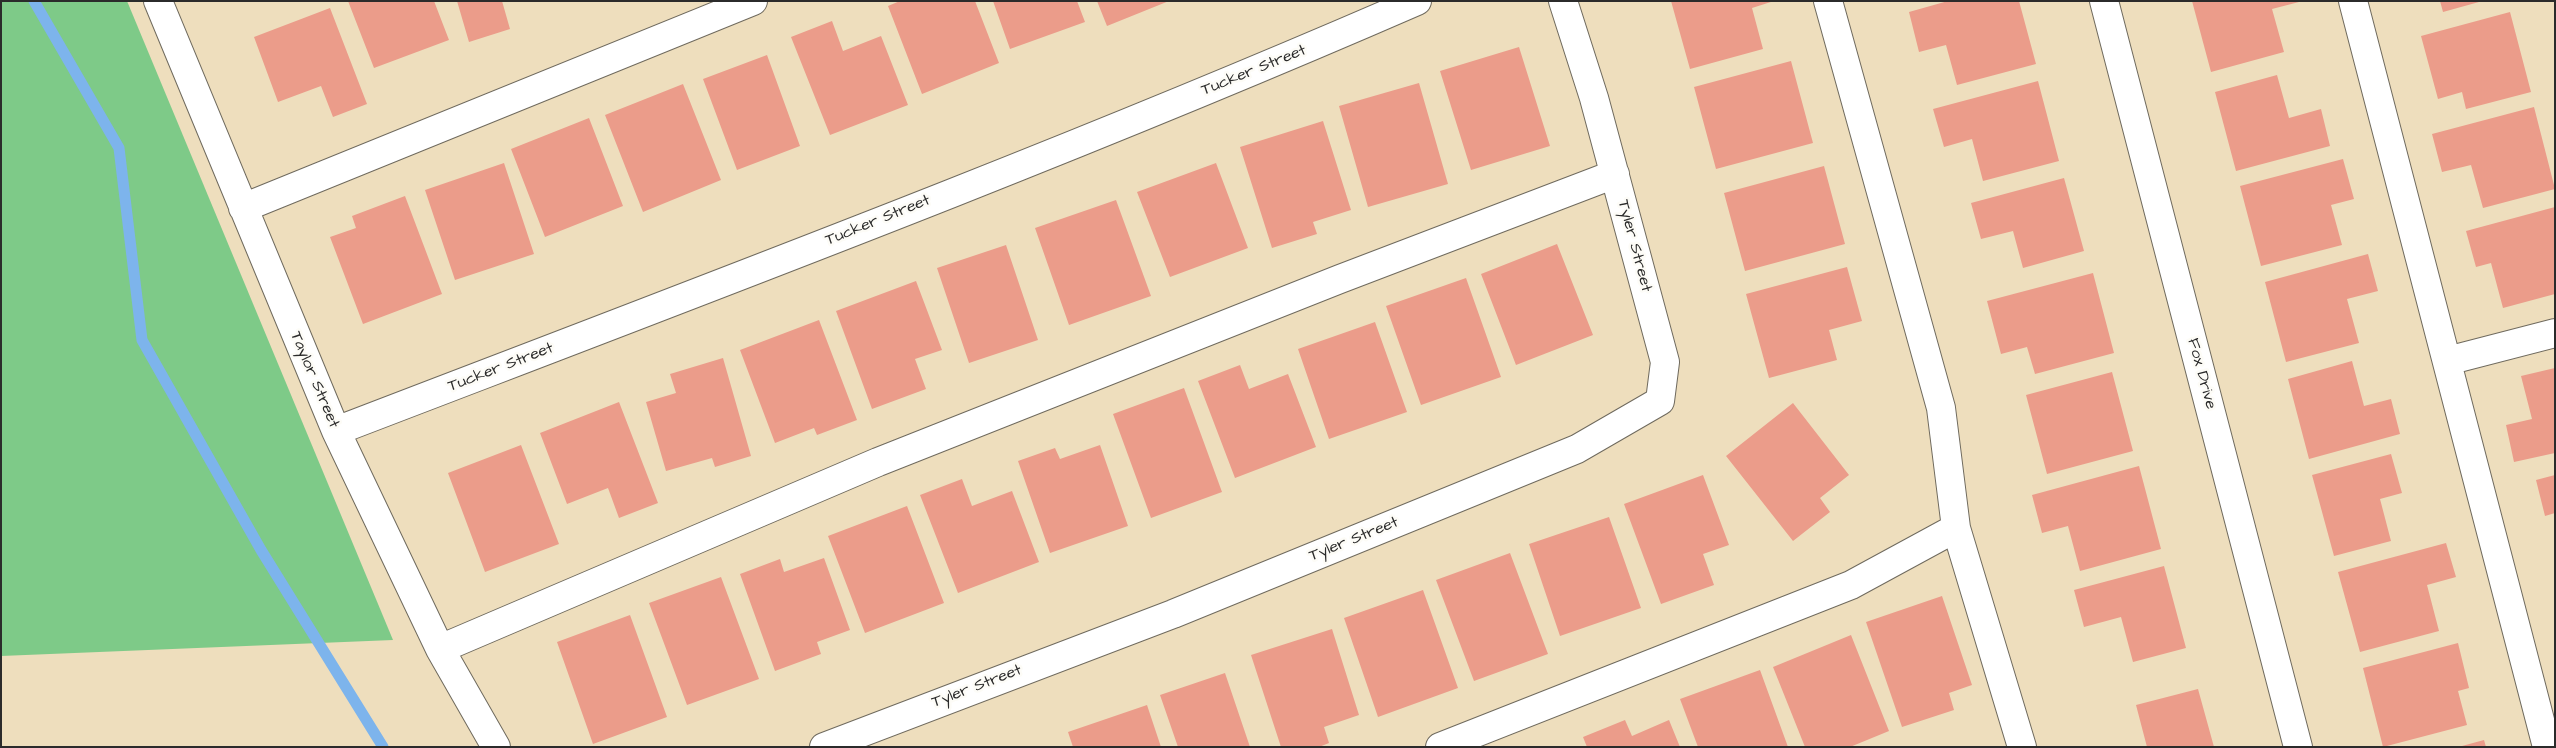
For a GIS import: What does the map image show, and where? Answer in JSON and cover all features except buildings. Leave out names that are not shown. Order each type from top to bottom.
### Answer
[{"type":"street","name":"Taylor Street","points":[[158,1],[242,208],[336,431],[440,649],[496,747]]},
{"type":"street","points":[[242,208],[753,1]]},
{"type":"street","name":"Tucker Street","points":[[336,431],[668,304],[1264,68],[1417,1]]},
{"type":"street","points":[[440,649],[878,462],[1340,279],[1615,174],[1594,98],[1563,1]]},
{"type":"street","points":[[1828,1],[1941,408],[1956,528],[2022,747]]},
{"type":"street","name":"Fox Drive","points":[[2104,1],[2298,747]]},
{"type":"street","points":[[2353,1],[2547,747]]},
{"type":"street","name":"Tyler Street","points":[[824,747],[1173,614],[1577,449],[1660,401],[1665,362],[1615,174]]},
{"type":"street","points":[[2447,361],[2555,332]]},
{"type":"street","points":[[1440,747],[1851,585],[1956,528]]},
{"type":"green space","points":[[1,1],[127,1],[393,640],[1,656]]},
{"type":"waterway","points":[[34,1],[119,148],[142,340],[261,550],[383,747]]}]
